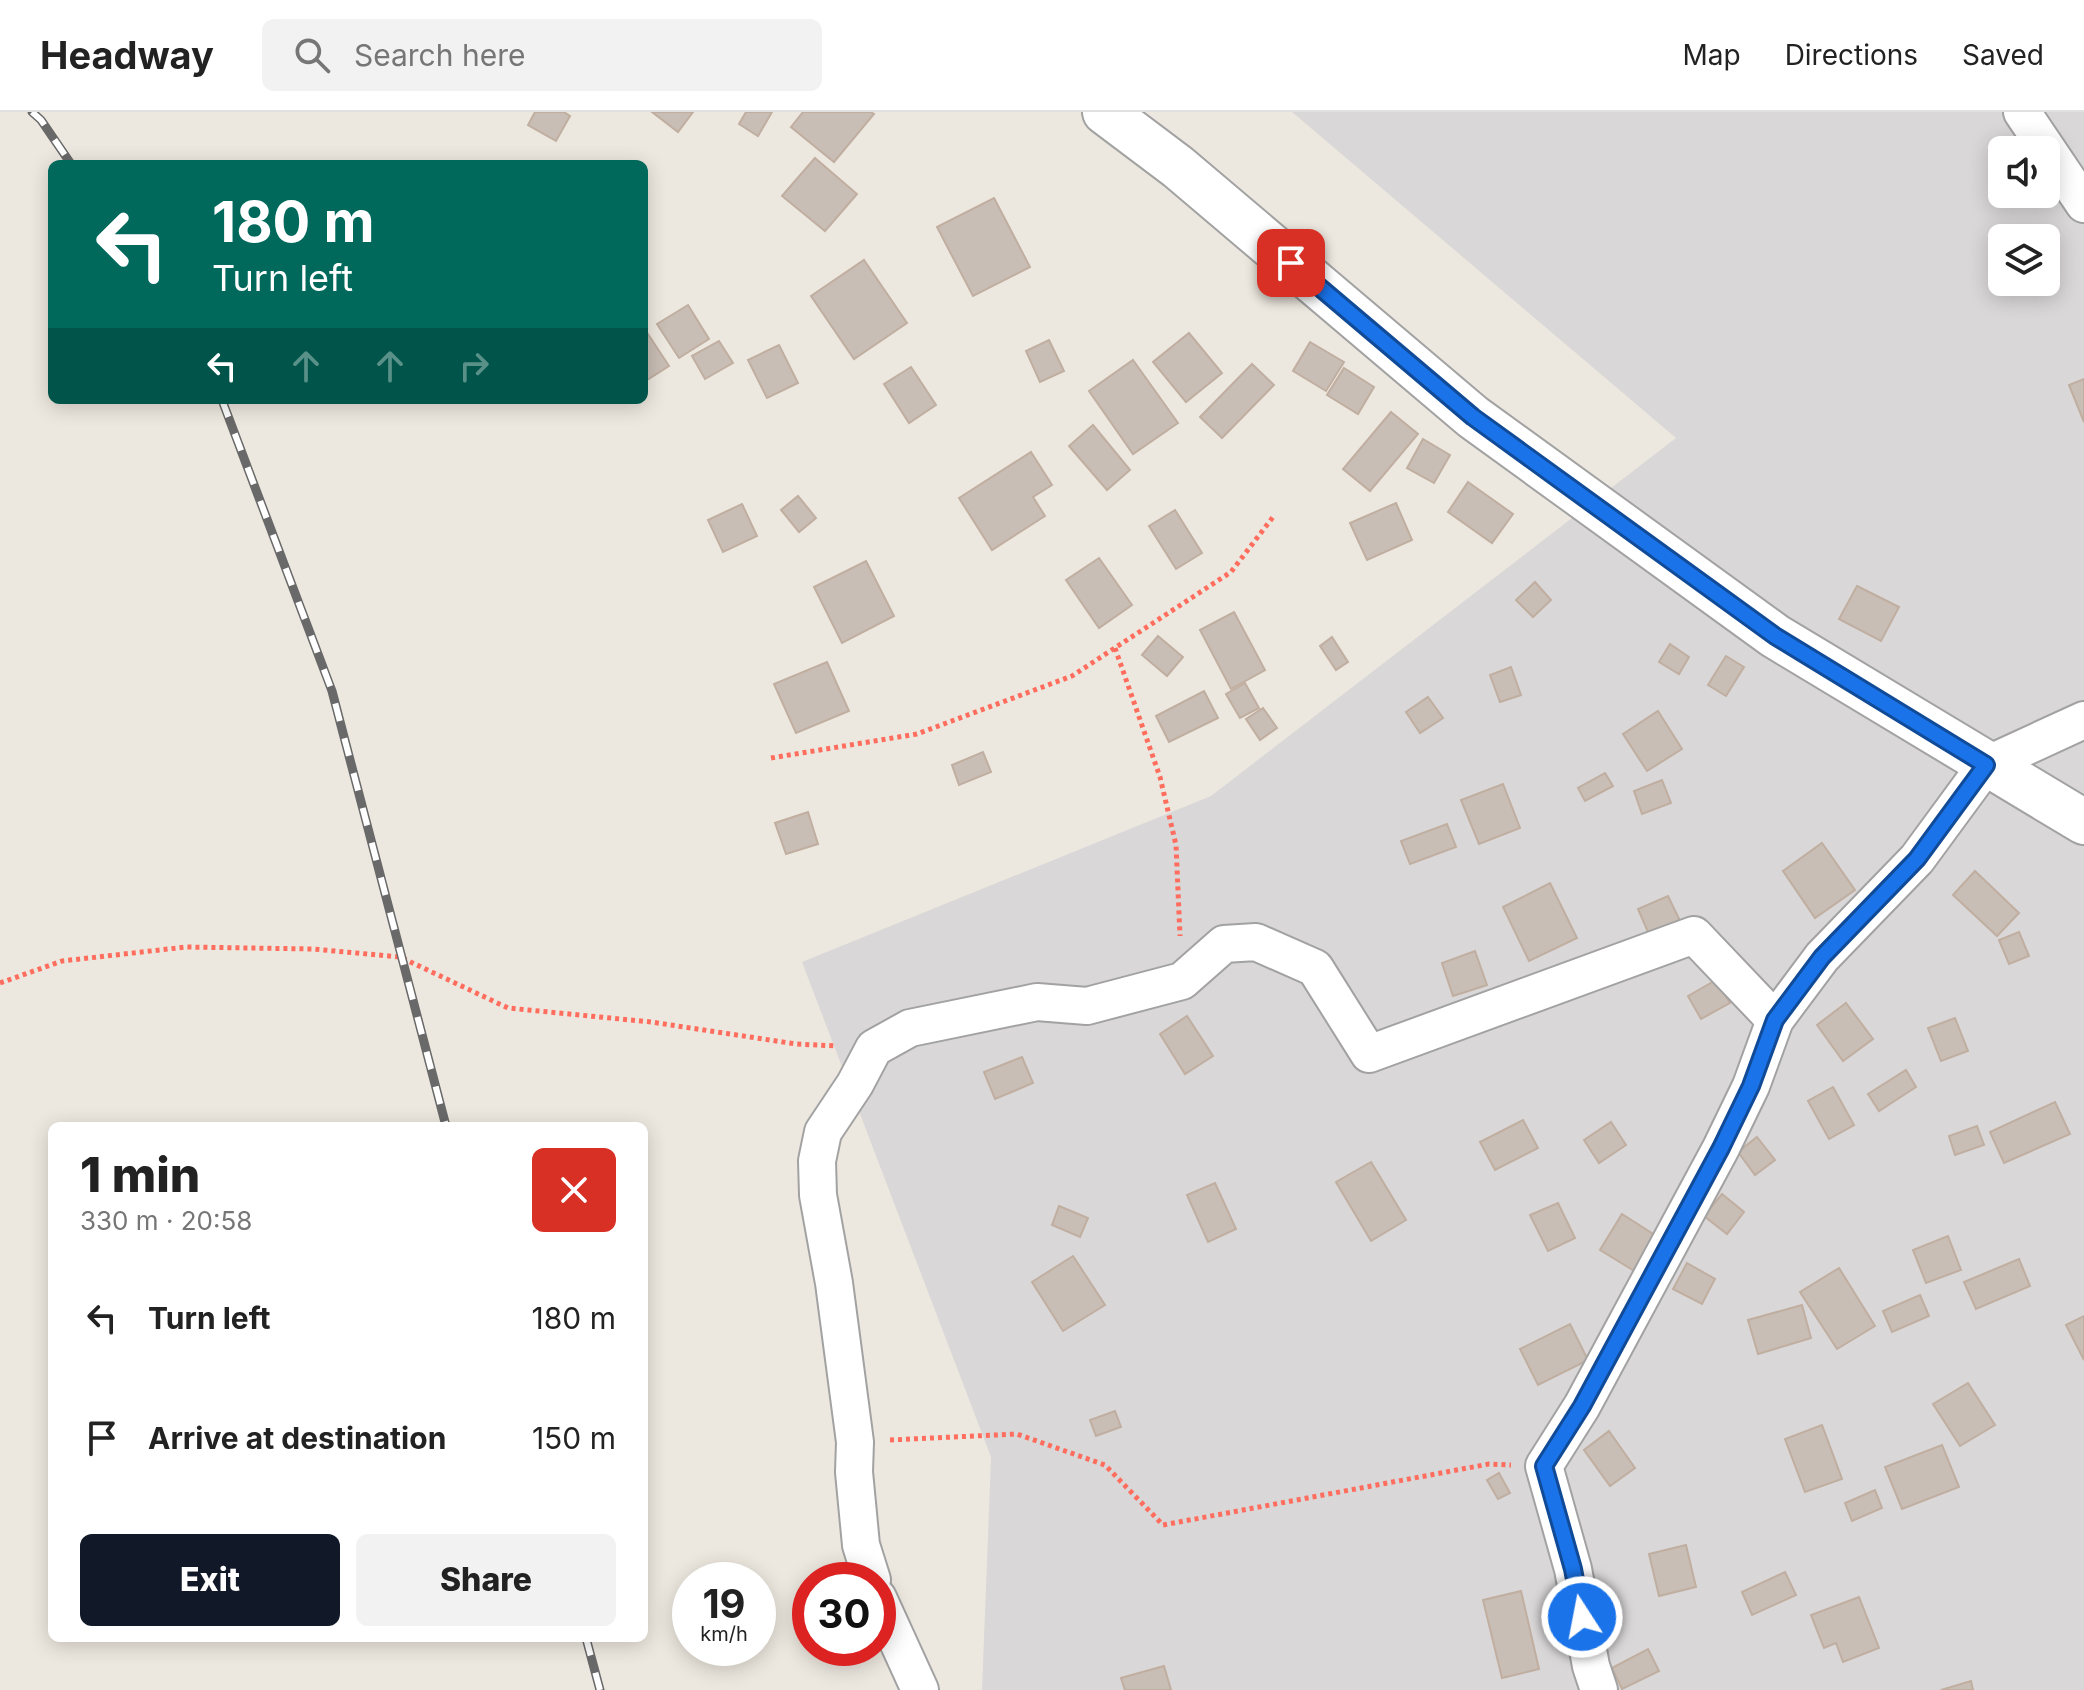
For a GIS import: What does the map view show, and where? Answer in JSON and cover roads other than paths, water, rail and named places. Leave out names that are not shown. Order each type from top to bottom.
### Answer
[{"type":"street","points":[[1105,112],[1178,167],[1473,417],[1775,636],[2084,822]]},
{"type":"street","points":[[2022,112],[2084,204]]},
{"type":"street","points":[[1599,1690],[1591,1666],[1573,1569],[1544,1466],[1582,1406],[1715,1161],[1751,1086],[1775,1020],[1822,957],[1917,859],[1986,765],[2084,720]]},
{"type":"street","points":[[866,1562],[861,1545],[854,1472],[855,1442],[834,1283],[818,1195],[817,1161],[823,1132],[855,1084],[874,1048],[910,1028],[1037,1002],[1087,1006],[1182,981],[1224,944],[1256,942],[1315,968],[1369,1054],[1694,935],[1775,1020]]},
{"type":"street","points":[[896,1637],[920,1690]]},
{"type":"railway","points":[[32,112],[68,160]]},
{"type":"railway","points":[[224,404],[332,691],[445,1122]]},
{"type":"railway","points":[[587,1642],[600,1690]]}]
